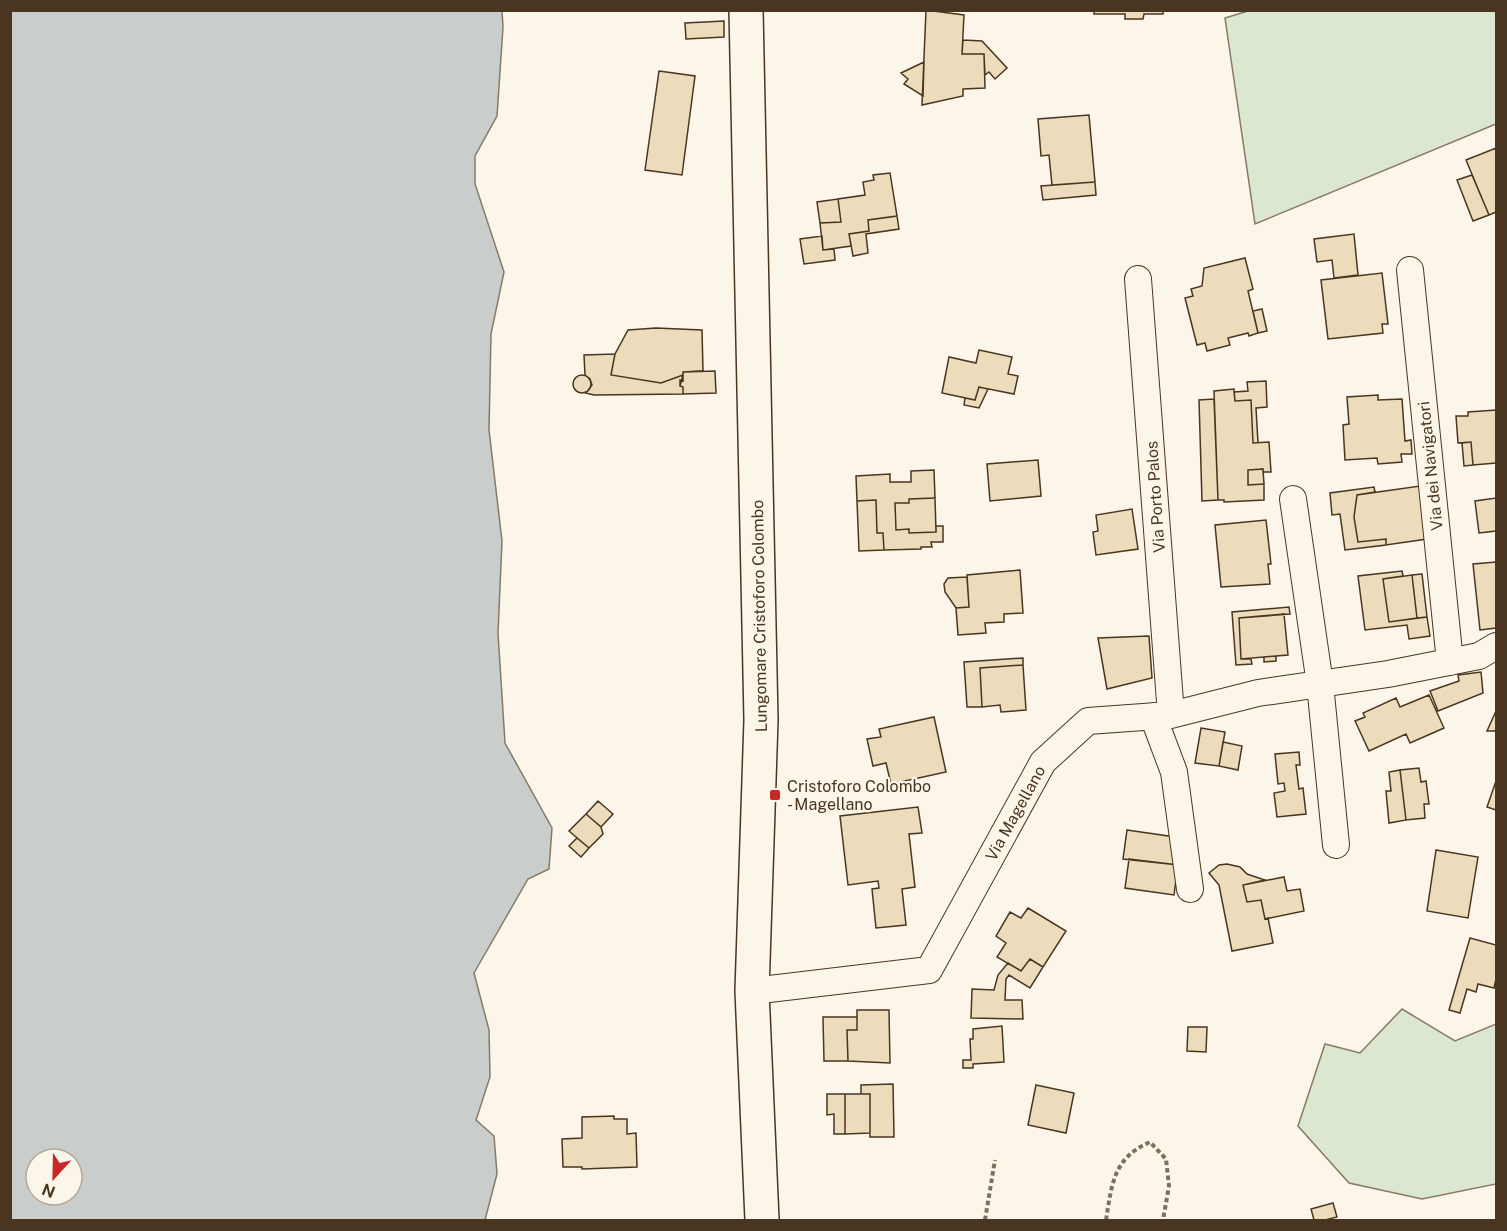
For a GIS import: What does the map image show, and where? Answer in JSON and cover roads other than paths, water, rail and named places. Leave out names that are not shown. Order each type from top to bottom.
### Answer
[{"type":"main road","name":"Lungomare Cristoforo Colombo","points":[[746,10],[761,720],[752,991],[762,1221]]},
{"type":"street","name":"Via dei Navigatori","points":[[1410,270],[1450,662]]},
{"type":"street","name":"Via Porto Palos","points":[[1138,279],[1162,716],[1174,772],[1190,889]]},
{"type":"street","points":[[1293,499],[1320,684],[1336,845]]},
{"type":"street","name":"Via Magellano","points":[[752,991],[928,970],[1043,762],[1088,721],[1162,716],[1258,693],[1479,656],[1497,646]]},
{"type":"place","name":"Cristoforo Colombo - Magellano","points":[[775,795]]}]
